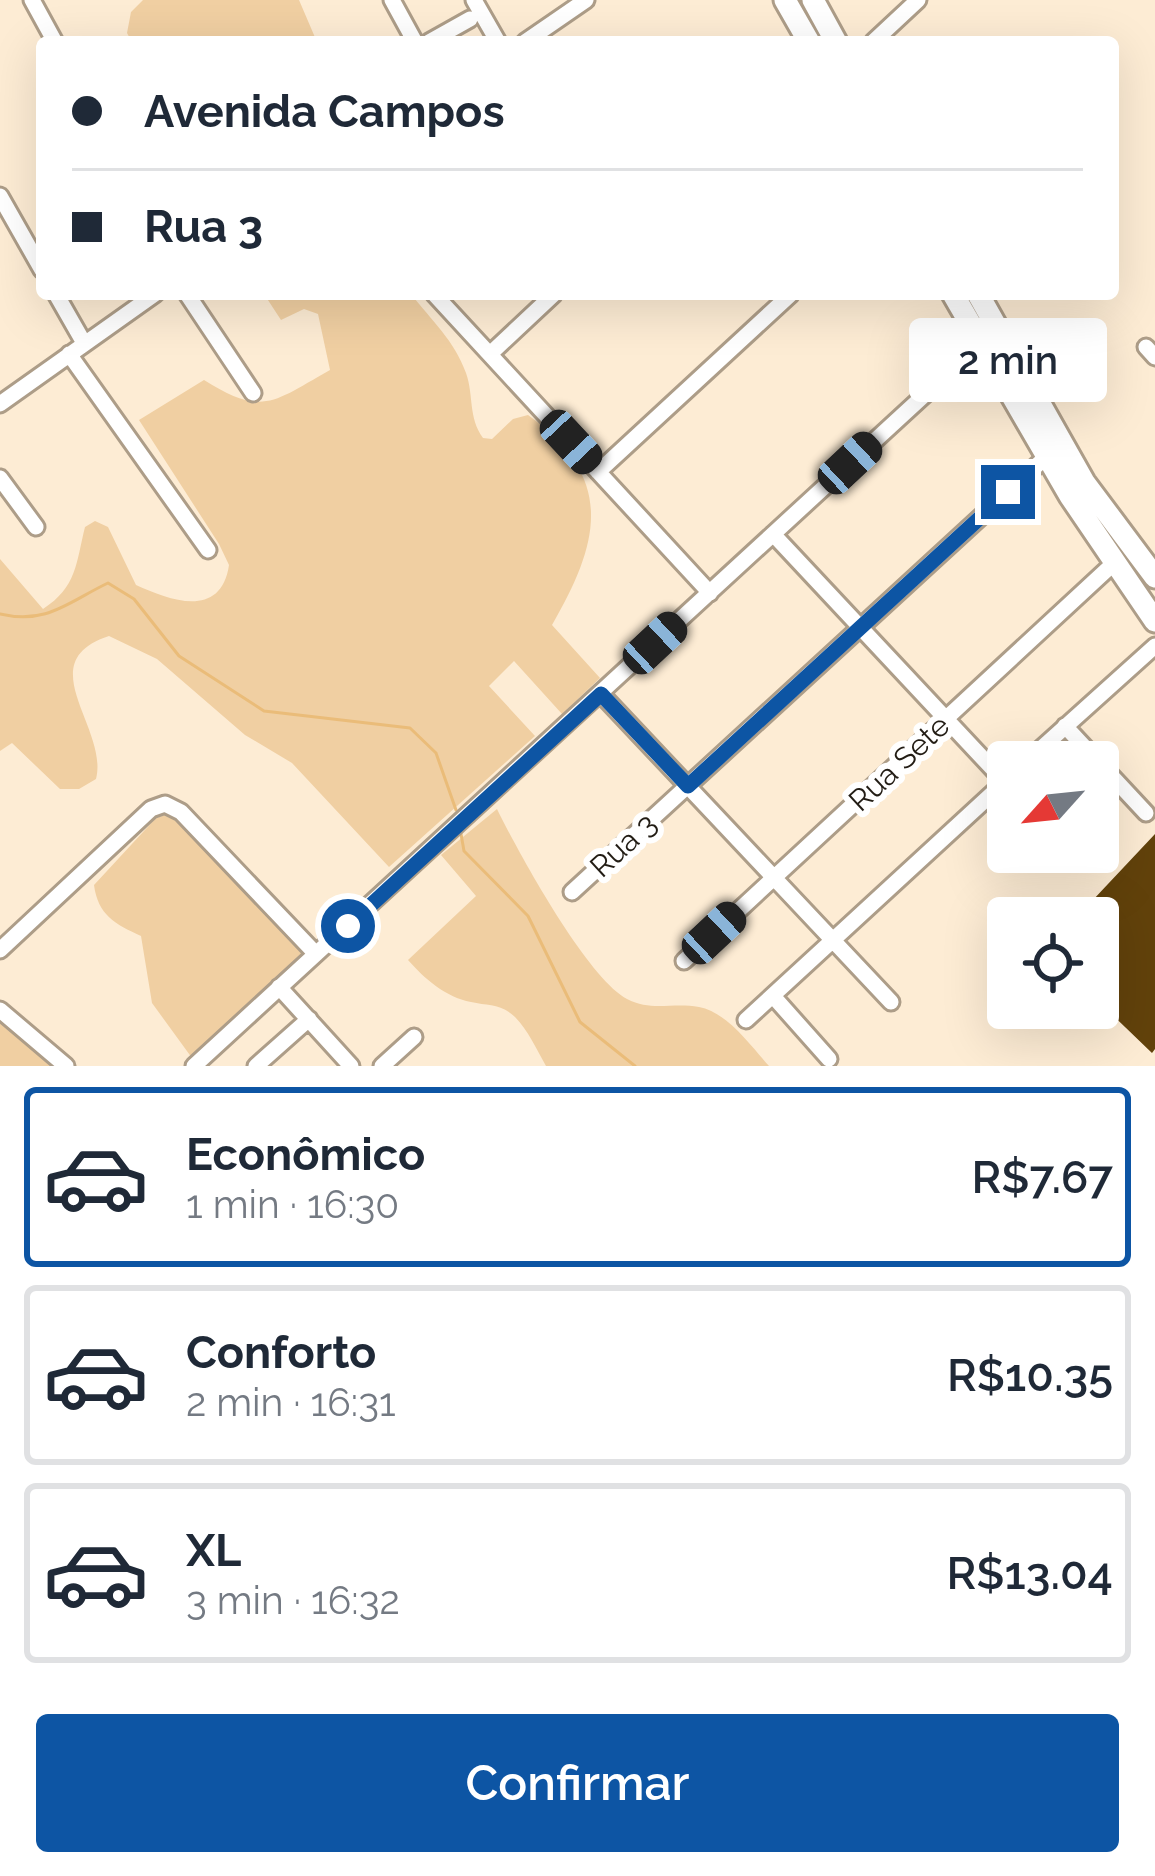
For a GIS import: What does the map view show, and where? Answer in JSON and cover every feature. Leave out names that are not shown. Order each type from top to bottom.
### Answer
[{"type":"main road","points":[[785,0],[806,36]]},
{"type":"main road","points":[[813,0],[833,36]]},
{"type":"main road","points":[[956,300],[1046,458],[1155,622]]},
{"type":"main road","points":[[981,300],[1084,482],[1155,577]]},
{"type":"street","points":[[32,0],[52,36]]},
{"type":"street","points":[[392,0],[412,36]]},
{"type":"street","points":[[474,0],[495,36]]},
{"type":"street","points":[[534,36],[586,0]]},
{"type":"street","points":[[879,36],[918,0]]},
{"type":"street","points":[[440,36],[470,19]]},
{"type":"street","points":[[0,196],[36,259]]},
{"type":"street","points":[[59,300],[84,344]]},
{"type":"street","points":[[0,404],[146,300]]},
{"type":"street","points":[[191,300],[253,393]]},
{"type":"street","points":[[440,300],[710,593]]},
{"type":"street","points":[[490,354],[548,300]]},
{"type":"street","points":[[598,472],[784,300]]},
{"type":"street","points":[[194,1066],[980,343]]},
{"type":"street","points":[[69,354],[208,550]]},
{"type":"street","name":"Rua 3","points":[[572,892],[1046,458]]},
{"type":"street","points":[[0,478],[36,527]]},
{"type":"street","points":[[773,534],[987,761]]},
{"type":"street","name":"Rua Sete","points":[[684,961],[1114,564]]},
{"type":"street","points":[[1049,741],[1155,646]]},
{"type":"street","points":[[601,694],[891,1002]]},
{"type":"street","points":[[1065,726],[1146,813]]},
{"type":"street","points":[[746,1020],[987,798]]},
{"type":"street","points":[[0,950],[151,809],[165,804],[181,812],[316,954]]},
{"type":"street","points":[[279,987],[352,1066]]},
{"type":"street","points":[[772,996],[829,1059]]},
{"type":"street","points":[[0,1010],[66,1066]]},
{"type":"street","points":[[256,1066],[309,1019]]},
{"type":"street","points":[[382,1066],[413,1036]]},
{"type":"shaded area","points":[[143,0],[299,0],[314,36],[129,36],[131,12]]},
{"type":"shaded area","points":[[268,300],[416,300],[461,361],[483,438],[492,439],[513,419],[528,415],[576,463],[587,487],[589,539],[552,625],[600,678],[562,714],[514,661],[489,686],[535,736],[389,867],[292,763],[245,735],[157,659],[109,636],[86,648],[75,662],[73,679],[97,759],[96,779],[79,789],[60,789],[12,743],[0,751],[0,559],[43,609],[69,583],[85,527],[95,521],[108,527],[136,585],[179,600],[205,599],[216,593],[229,565],[139,420],[204,380],[241,399],[268,401],[330,370],[318,314],[304,309],[281,320]]},
{"type":"shaded area","points":[[497,809],[555,912],[611,987],[645,1005],[709,1010],[738,1031],[769,1066],[546,1066],[509,1012],[453,996],[421,974],[408,960],[476,896],[441,855]]},
{"type":"shaded area","points":[[172,813],[308,953],[192,1058],[152,1003],[141,936],[109,917],[94,885],[156,818]]},
{"type":"shaded area","points":[[0,1020],[54,1066],[0,1066]]},
{"type":"building","points":[[1155,834],[1152,1053],[1119,1021],[1119,897],[1096,897]]},
{"type":"waterway","points":[[0,614],[44,614],[108,583],[134,599],[179,656],[264,711],[410,728],[436,753],[456,810]]},
{"type":"waterway","points":[[461,834],[464,851],[528,916],[580,1022],[635,1066]]},
{"type":"route","points":[[348,926],[601,694],[688,786],[1008,492]]}]
